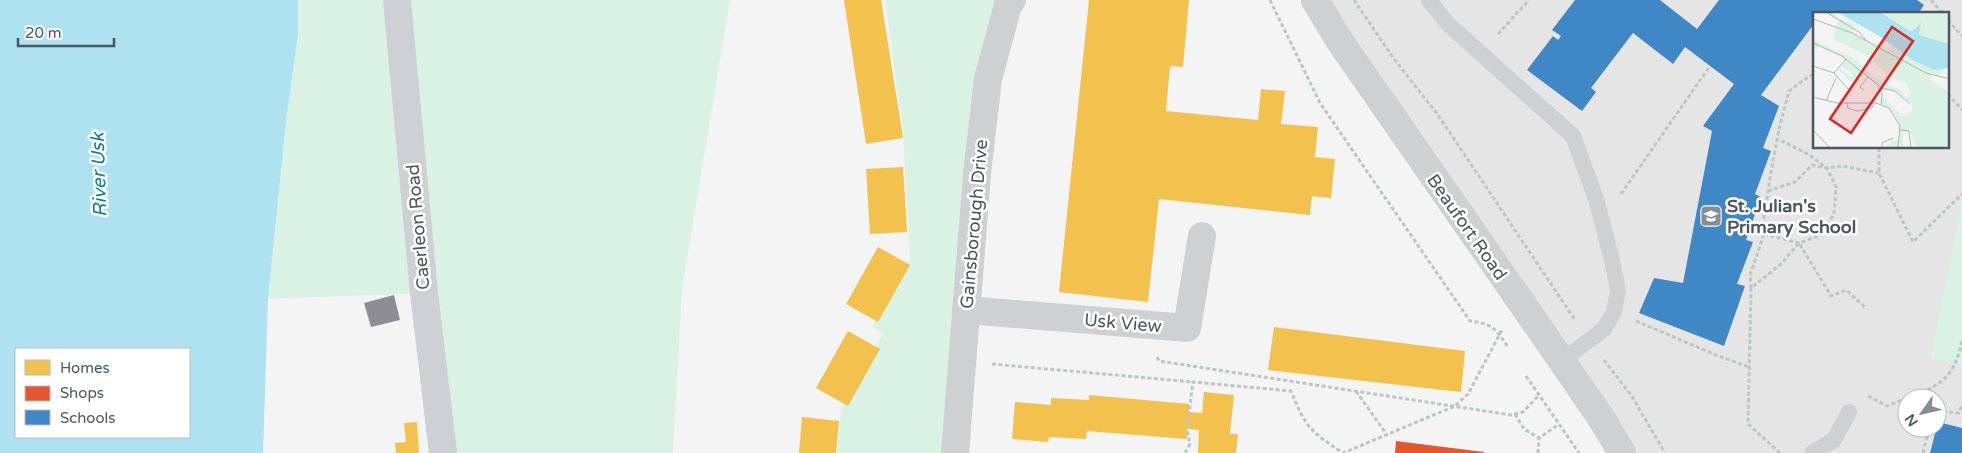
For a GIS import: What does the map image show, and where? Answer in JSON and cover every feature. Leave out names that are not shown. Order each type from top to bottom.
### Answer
[{"type":"main road","name":"Caerleon Road","points":[[397,0],[424,293],[444,453]]},
{"type":"street","name":"Beaufort Road","points":[[1315,0],[1338,40],[1562,361],[1603,421],[1622,453]]},
{"type":"street","name":"Gainsborough Drive","points":[[954,453],[977,174],[988,79],[1007,2]]},
{"type":"street","name":"Usk View","points":[[966,310],[1187,328],[1202,236]]},
{"type":"lane","points":[[1429,0],[1448,24],[1573,136],[1596,199],[1618,290],[1614,312],[1604,329],[1562,361]]},
{"type":"lane","points":[[1812,453],[1834,440],[1848,412]]},
{"type":"path","points":[[1270,0],[1320,103],[1470,321],[1488,323],[1508,347]]},
{"type":"path","points":[[1354,0],[1394,59],[1438,116],[1590,341],[1631,395],[1665,453]]},
{"type":"path","points":[[1480,53],[1529,0]]},
{"type":"path","points":[[1931,0],[1941,12]]},
{"type":"path","points":[[1950,22],[1962,36]]},
{"type":"path","points":[[1602,221],[1710,66]]},
{"type":"path","points":[[1780,453],[1748,424],[1750,275],[1764,234],[1764,217],[1768,191],[1789,91],[1805,78],[1813,74]]},
{"type":"path","points":[[1950,96],[1962,110]]},
{"type":"path","points":[[1764,234],[1799,243],[1821,236],[1834,214],[1836,187],[1827,168],[1808,154],[1778,139]]},
{"type":"path","points":[[1879,149],[1879,174],[1913,242],[1962,194]]},
{"type":"path","points":[[1768,191],[1796,182],[1812,165],[1827,168],[1842,166],[1879,174]]},
{"type":"path","points":[[1751,288],[1782,264],[1799,243]]},
{"type":"path","points":[[1799,243],[1832,296],[1846,290],[1866,308]]},
{"type":"path","points":[[962,364],[983,363],[1291,391],[1302,419],[1315,435],[1344,453],[1456,406],[1468,394],[1518,299]]},
{"type":"path","points":[[1614,312],[1749,368]]},
{"type":"path","points":[[1143,324],[1159,361],[1511,415],[1522,412],[1539,395]]},
{"type":"path","points":[[1861,392],[1887,406],[1932,389],[1952,370],[1962,341]]},
{"type":"path","points":[[1526,376],[1579,453]]},
{"type":"path","points":[[1185,453],[1190,444],[1187,428],[1193,382]]},
{"type":"path","points":[[1355,391],[1387,435]]},
{"type":"path","points":[[1947,412],[1960,413],[1962,404]]},
{"type":"path","points":[[1515,414],[1524,429],[1540,438]]},
{"type":"path","points":[[1538,453],[1540,438],[1559,424]]},
{"type":"path","points":[[1923,453],[1927,438]]},
{"type":"shaded area","name":"St. Julian's Primary School","points":[[1315,0],[1962,0],[1962,453],[1622,453]]},
{"type":"green space","points":[[298,0],[730,0],[682,289],[673,453],[443,453],[424,293],[268,299],[286,121],[298,35]]},
{"type":"green space","points":[[885,0],[1003,0],[955,451],[977,453],[837,453],[841,410],[883,333],[872,327],[910,260],[903,133]]},
{"type":"green space","points":[[1962,200],[1962,364],[1931,358]]},
{"type":"water","name":"River Usk","points":[[0,0],[298,0],[298,35],[286,121],[268,299],[263,453],[0,453]]},
{"type":"building: Homes","points":[[844,0],[881,0],[903,138],[866,144]]},
{"type":"building: Homes","points":[[1089,0],[1189,0],[1183,67],[1170,66],[1166,111],[1258,120],[1261,89],[1285,91],[1281,124],[1318,127],[1315,157],[1335,159],[1331,198],[1312,196],[1310,215],[1159,199],[1148,302],[1059,292]]},
{"type":"building: Homes","points":[[903,167],[907,232],[870,234],[866,169]]},
{"type":"building: Homes","points":[[878,247],[910,265],[878,322],[846,304]]},
{"type":"building: Homes","points":[[1274,327],[1465,351],[1461,392],[1268,370]]},
{"type":"building: Homes","points":[[848,331],[880,349],[848,406],[816,388]]},
{"type":"building: Homes","points":[[1204,392],[1234,395],[1230,434],[1238,434],[1236,453],[1198,453],[1199,430],[1187,429],[1187,439],[1087,431],[1086,439],[1049,437],[1048,442],[1012,439],[1015,402],[1051,405],[1051,398],[1089,400],[1089,395],[1189,404],[1189,412],[1202,413]]},
{"type":"building: Homes","points":[[802,417],[839,421],[836,453],[799,453]]},
{"type":"building: Homes","points":[[417,422],[419,453],[396,453],[395,443],[406,442],[404,423]]},
{"type":"building: Shops","points":[[1396,441],[1484,452],[1484,453],[1395,453]]},
{"type":"building: Schools","points":[[1575,0],[1660,0],[1697,29],[1719,0],[1917,0],[1924,5],[1919,12],[1813,12],[1813,25],[1761,95],[1779,106],[1763,148],[1771,151],[1755,194],[1761,197],[1746,240],[1753,242],[1737,284],[1745,286],[1724,346],[1639,313],[1654,278],[1683,283],[1712,131],[1703,126],[1734,84],[1685,47],[1673,64],[1633,33],[1591,88],[1596,92],[1582,111],[1527,70],[1553,36],[1558,40],[1561,36],[1552,30]]},
{"type":"building: Schools","points":[[1947,424],[1962,428],[1962,453],[1930,453],[1934,438],[1947,438]]},
{"type":"building: Industry","points":[[394,295],[400,320],[371,327],[364,303]]},
{"type":"place","name":"St. Julian's Primary School","points":[[1711,216]]}]
